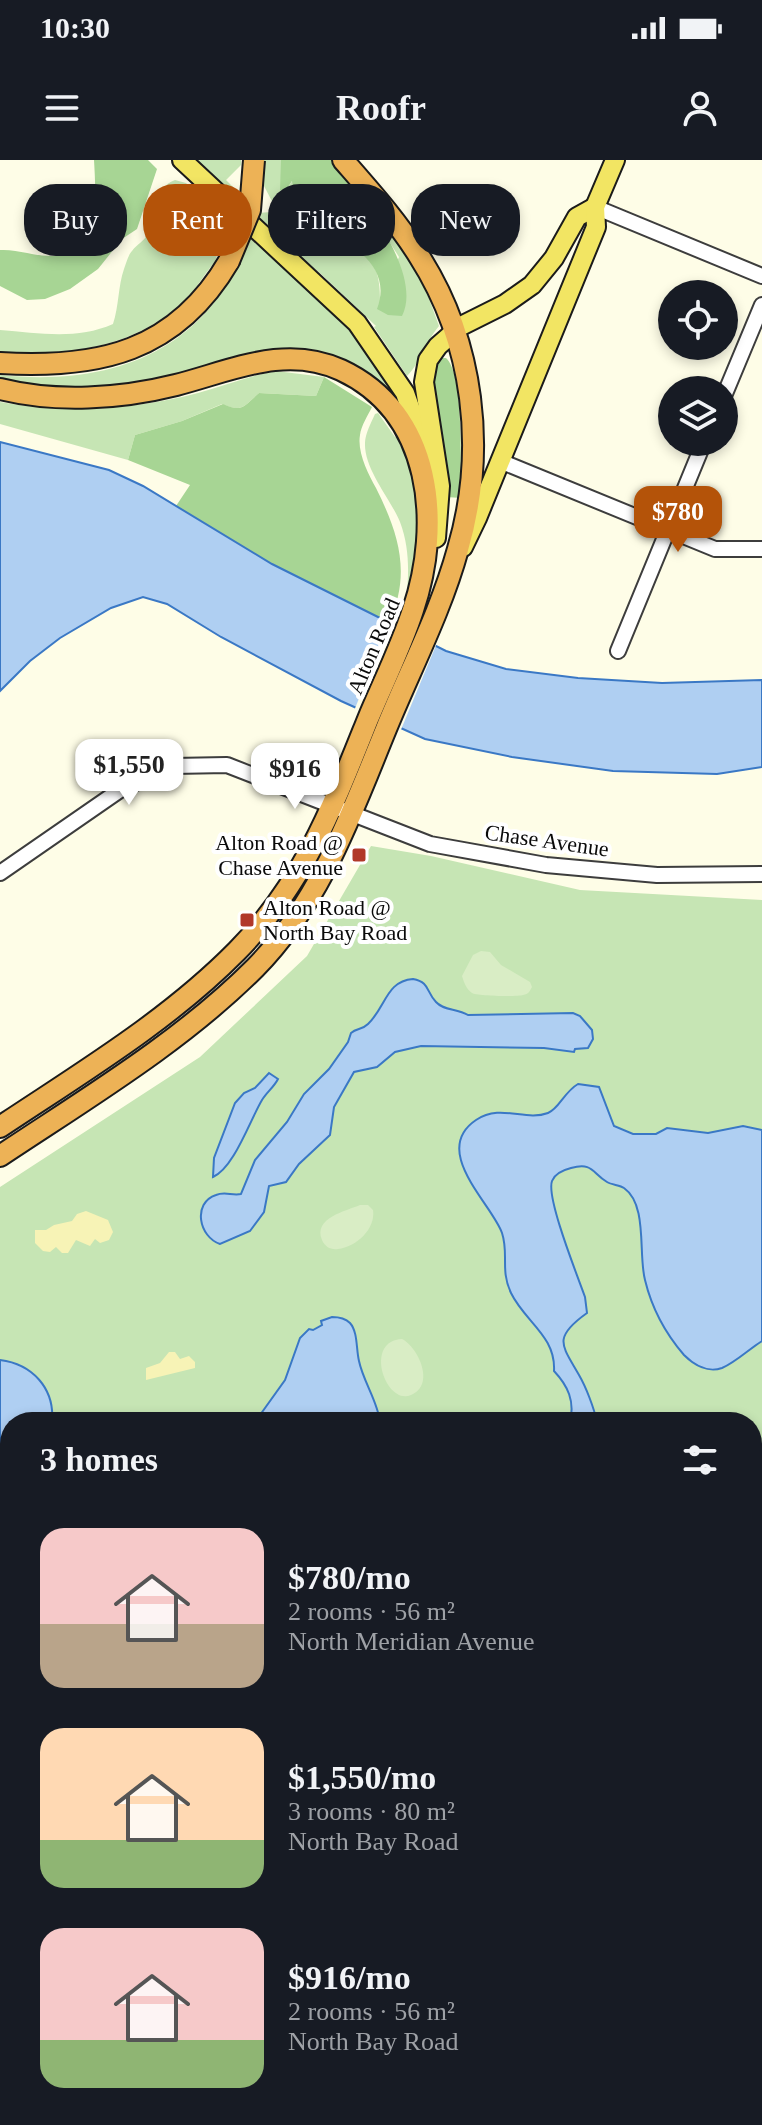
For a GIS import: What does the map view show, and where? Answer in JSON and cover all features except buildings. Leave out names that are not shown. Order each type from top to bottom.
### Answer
[{"type":"highway","points":[[0,363],[42,365],[88,362],[139,346],[186,316],[210,290],[229,261],[250,210],[254,160]]},
{"type":"highway","points":[[343,160],[419,256],[455,331],[468,381],[473,458],[467,514],[452,568]]},
{"type":"highway","points":[[0,389],[56,397],[114,395],[175,385],[275,359],[312,361],[351,375],[378,394],[396,413],[418,454],[425,496],[423,613]]},
{"type":"highway","name":"Alton Road","points":[[0,1156],[184,1030],[255,967],[299,915],[316,889],[342,811],[423,613],[452,568]]},
{"type":"highway","name":"Alton Road","points":[[0,1127],[174,1008],[237,951],[296,879],[342,811]]},
{"type":"main road","points":[[182,160],[338,304],[384,359],[405,393],[420,432],[433,485],[436,524]]},
{"type":"main road","name":"Alton Road","points":[[452,568],[477,518],[596,227],[595,207],[615,160]]},
{"type":"main road","name":"Alton Road","points":[[423,613],[434,556],[440,479],[424,377],[431,355],[455,331],[520,295],[532,285],[554,258],[577,217],[595,207]]},
{"type":"street","points":[[595,207],[762,276]]},
{"type":"street","points":[[732,376],[762,305]]},
{"type":"street","points":[[618,651],[698,456]]},
{"type":"street","points":[[500,461],[715,549],[762,549]]},
{"type":"street","name":"Chase Avenue","points":[[0,873],[120,790],[173,766],[227,765],[430,844],[546,865],[657,875],[762,874]]},
{"type":"green space","points":[[94,160],[148,160],[157,169],[152,184],[143,184],[143,211],[137,229],[127,236],[127,184],[95,184]]},
{"type":"green space","points":[[190,160],[241,160],[241,165],[226,180],[230,184],[216,184]]},
{"type":"green space","points":[[264,160],[281,160],[281,184],[268,184],[268,194],[264,186]]},
{"type":"green space","points":[[281,160],[332,160],[351,184],[293,184],[292,181],[290,184],[280,184]]},
{"type":"green space","points":[[175,180],[187,184],[168,184]]},
{"type":"green space","points":[[268,212],[268,230],[256,220],[258,213]]},
{"type":"green space","points":[[252,237],[268,251],[268,256],[274,256],[358,331],[401,397],[395,401],[329,360],[211,369],[97,390],[0,383],[0,375],[42,377],[82,374],[119,366],[153,353],[183,333],[210,308],[233,275],[242,256],[252,256]]},
{"type":"green space","points":[[395,239],[419,271],[439,326],[407,376],[376,326],[299,256],[366,256],[377,273],[380,301],[399,257],[395,251]]},
{"type":"green space","points":[[143,241],[143,256],[217,256],[192,293],[144,330],[105,344],[65,351],[64,358],[0,355],[0,330],[72,334],[113,324],[122,276],[134,249]]},
{"type":"green space","points":[[0,250],[24,253],[24,256],[108,256],[98,269],[70,289],[45,299],[27,300],[0,286]]},
{"type":"green space","points":[[395,252],[404,278],[406,298],[402,316],[388,315],[377,309],[381,290],[377,274],[363,256],[395,256]]},
{"type":"green space","points":[[446,358],[452,368],[459,402],[461,498],[446,497],[430,388],[434,363]]},
{"type":"green space","points":[[276,371],[324,377],[316,396],[259,393],[242,407],[222,404],[182,421],[135,435],[128,460],[0,424],[0,402],[74,409],[124,406],[174,399]]},
{"type":"green space","points":[[324,377],[372,407],[361,432],[360,448],[391,522],[400,555],[399,589],[388,624],[272,564],[176,506],[190,485],[128,460],[135,435],[182,421],[223,404],[242,407],[259,393],[316,396]]},
{"type":"green space","points":[[378,413],[395,437],[401,435],[418,487],[418,551],[406,602],[406,542],[396,513],[373,473],[366,453],[367,432]]},
{"type":"green space","points":[[371,846],[431,856],[580,890],[762,900],[762,1412],[0,1412],[0,1187],[200,1057],[307,956]]},
{"type":"green space","points":[[481,951],[490,952],[501,965],[530,982],[532,987],[529,992],[519,996],[497,996],[470,991],[462,976],[473,955]]},
{"type":"green space","points":[[360,1205],[368,1205],[373,1210],[368,1230],[358,1241],[345,1248],[327,1246],[320,1232],[326,1221]]},
{"type":"green space","points":[[402,1339],[414,1350],[423,1375],[418,1390],[402,1396],[387,1383],[381,1360],[383,1350],[390,1342]]},
{"type":"sand","points":[[86,1211],[108,1220],[113,1232],[109,1240],[100,1243],[95,1239],[90,1246],[76,1240],[68,1253],[62,1253],[56,1247],[50,1252],[43,1251],[35,1243],[35,1230],[46,1230],[72,1221],[77,1214]]},
{"type":"sand","points":[[169,1352],[175,1352],[180,1359],[189,1356],[195,1362],[195,1368],[146,1380],[146,1368],[160,1363]]},
{"type":"water","points":[[0,442],[109,470],[143,486],[272,564],[446,651],[506,669],[578,678],[662,683],[762,680],[762,767],[717,774],[613,771],[512,757],[425,739],[341,701],[221,637],[167,604],[143,597],[111,608],[60,638],[30,661],[0,691]]},
{"type":"water","points":[[413,979],[425,985],[439,1005],[468,1015],[573,1013],[580,1016],[592,1030],[593,1039],[588,1048],[575,1049],[574,1052],[544,1048],[421,1046],[395,1052],[377,1067],[354,1072],[334,1107],[330,1135],[299,1164],[286,1182],[269,1186],[264,1212],[250,1231],[220,1244],[213,1240],[207,1235],[201,1220],[201,1212],[208,1199],[219,1194],[241,1194],[255,1160],[287,1122],[304,1094],[329,1069],[351,1033],[368,1024],[397,984]]},
{"type":"water","points":[[269,1073],[278,1079],[262,1100],[235,1154],[213,1177],[214,1158],[235,1103]]},
{"type":"water","points":[[578,1084],[599,1087],[614,1126],[633,1134],[656,1134],[667,1128],[708,1133],[743,1126],[762,1130],[762,1341],[722,1368],[702,1367],[688,1359],[660,1320],[645,1280],[639,1218],[632,1196],[624,1188],[607,1182],[584,1166],[565,1170],[553,1178],[551,1190],[554,1203],[585,1297],[587,1313],[569,1329],[565,1336],[565,1349],[594,1412],[571,1412],[569,1394],[554,1371],[550,1348],[511,1293],[506,1277],[502,1233],[468,1177],[459,1147],[464,1133],[485,1115],[504,1113],[531,1116],[548,1113]]},
{"type":"water","points":[[332,1317],[344,1319],[353,1327],[361,1369],[377,1412],[262,1412],[285,1380],[300,1338],[309,1329],[322,1325],[321,1321]]},
{"type":"water","points":[[0,1360],[12,1362],[31,1372],[45,1388],[52,1410],[52,1412],[0,1412]]},
{"type":"pier","points":[[390,620],[437,643],[400,732],[354,711]]},
{"type":"place","name":"Alton Road @ Chase Avenue","points":[[359,855]]},
{"type":"place","name":"Alton Road @ North Bay Road","points":[[247,920]]}]
